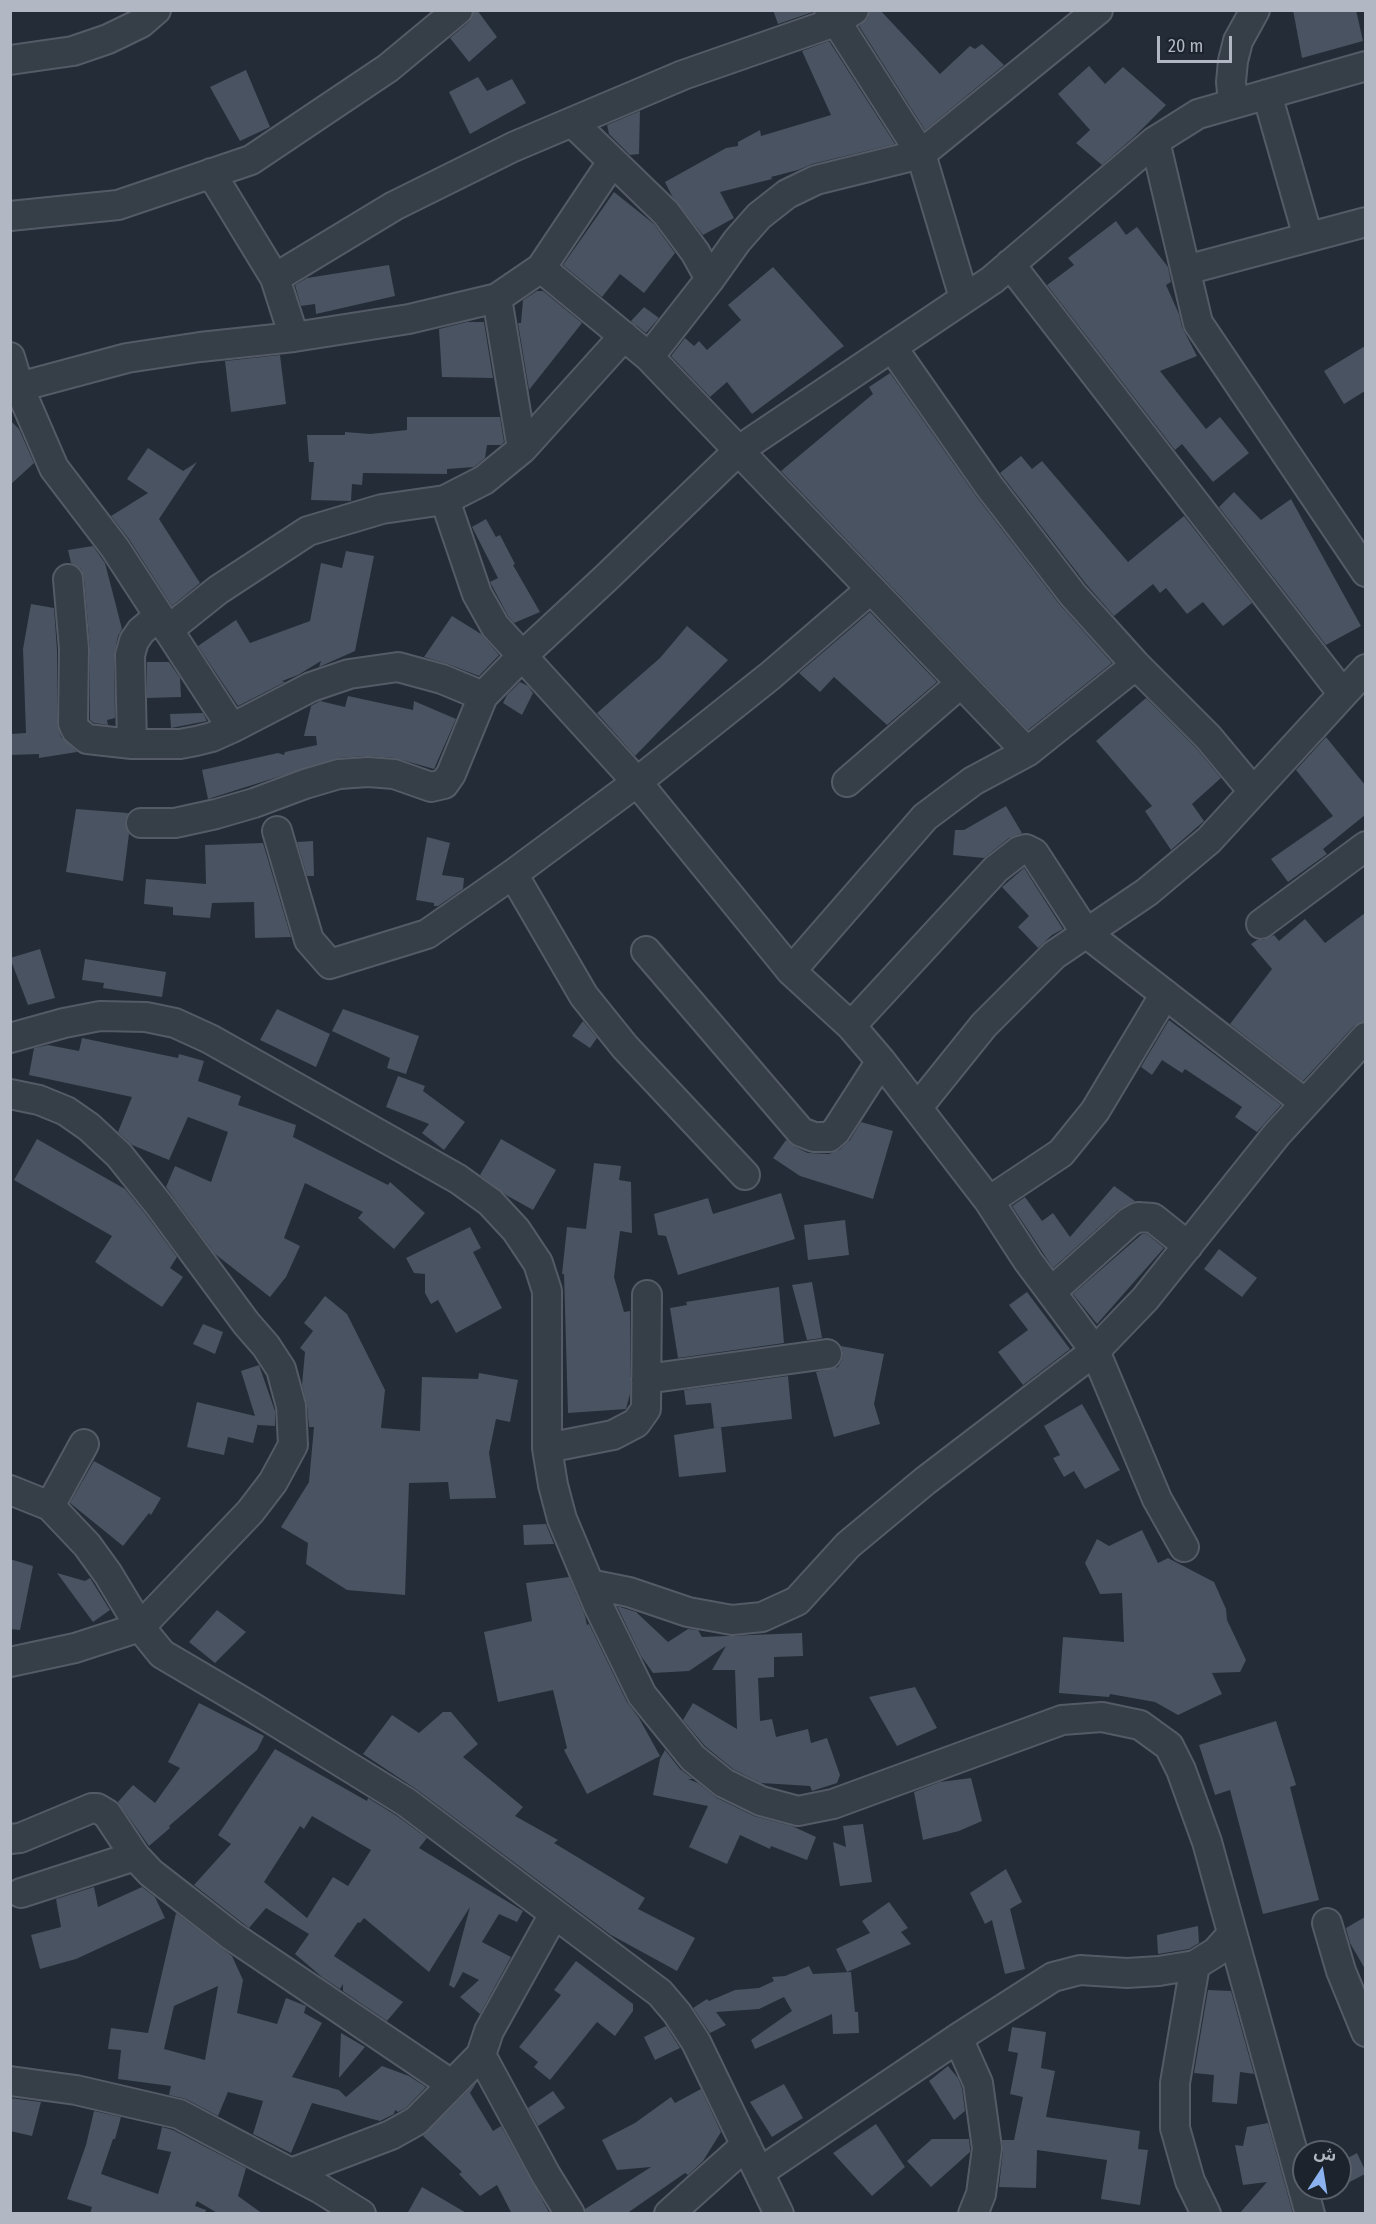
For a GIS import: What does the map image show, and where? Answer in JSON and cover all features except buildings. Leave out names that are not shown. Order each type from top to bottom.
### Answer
[{"type":"street","points":[[10,60],[73,51],[108,39],[141,22],[156,10]]},
{"type":"street","points":[[10,216],[118,205],[251,160],[388,68],[458,10]]},
{"type":"street","points":[[650,357],[737,241],[759,216],[787,194],[816,180],[921,154],[1098,10]]},
{"type":"street","points":[[1233,103],[1231,82],[1233,61],[1238,41],[1255,10]]},
{"type":"street","points":[[274,278],[394,206],[513,147],[683,75],[839,14],[921,154],[964,298]]},
{"type":"street","points":[[141,823],[175,823],[216,814],[339,774],[368,772],[394,774],[431,787],[444,784],[451,774],[483,696],[739,450],[992,280],[1155,141],[1198,114],[1365,66]]},
{"type":"street","points":[[1267,94],[1308,237]]},
{"type":"street","points":[[572,122],[666,213],[695,252],[710,279]]},
{"type":"street","points":[[1155,141],[1198,323],[1365,572]]},
{"type":"street","points":[[18,387],[127,358],[200,347],[294,337],[409,319],[497,298],[541,268],[612,162]]},
{"type":"street","points":[[211,174],[274,278],[294,337]]},
{"type":"street","points":[[1186,270],[1365,222]]},
{"type":"street","points":[[1010,264],[1342,694]]},
{"type":"street","points":[[541,268],[650,357],[1027,752]]},
{"type":"street","points":[[497,298],[522,449]]},
{"type":"street","points":[[132,744],[130,655],[137,636],[164,623],[218,590],[308,531],[382,509],[445,500],[484,480],[522,449],[624,336]]},
{"type":"street","points":[[892,346],[989,486],[1073,595],[1136,665],[1208,737],[1252,791]]},
{"type":"street","points":[[10,357],[18,387],[54,468],[115,548],[232,728]]},
{"type":"street","points":[[445,500],[477,594],[495,627],[637,782],[790,970],[850,1026],[881,1061],[990,1201],[1051,1292],[1095,1351],[1157,1499],[1184,1547]]},
{"type":"street","points":[[68,579],[74,649],[74,723],[76,730],[87,739],[132,744],[180,744],[196,741],[232,728],[311,687],[350,674],[398,667],[442,679],[483,696]]},
{"type":"street","points":[[277,831],[309,940],[330,964],[427,934],[513,874],[637,782],[770,676],[871,589]]},
{"type":"street","points":[[790,970],[925,817],[974,781],[1027,752],[1136,665]]},
{"type":"street","points":[[918,1107],[984,1025],[1054,955],[1147,892],[1209,840],[1365,669]]},
{"type":"street","points":[[847,782],[960,684]]},
{"type":"street","points":[[1262,924],[1365,846]]},
{"type":"street","points":[[850,1026],[996,869],[1019,851],[1026,849],[1034,853],[1086,933],[1305,1103]]},
{"type":"street","points":[[513,874],[584,996],[625,1047],[745,1175]]},
{"type":"street","points":[[646,951],[801,1132],[814,1137],[830,1137],[881,1061]]},
{"type":"street","points":[[990,1201],[1061,1152],[1095,1111],[1165,994]]},
{"type":"street","points":[[10,1038],[100,1016],[147,1017],[175,1023],[210,1039],[458,1179],[490,1202],[516,1230],[538,1263],[547,1291],[548,1448],[553,1485],[562,1519],[589,1584],[642,1695],[693,1758],[724,1783],[761,1801],[798,1811],[833,1804],[1062,1720],[1102,1717],[1140,1725],[1169,1746],[1181,1770],[1207,1842],[1310,2214]]},
{"type":"street","points":[[589,1584],[629,1592],[688,1612],[732,1620],[762,1617],[797,1601],[848,1545],[925,1481],[1095,1351],[1145,1299],[1277,1134],[1365,1036]]},
{"type":"street","points":[[10,1094],[39,1100],[66,1111],[89,1127],[119,1155],[246,1323],[266,1346],[281,1369],[291,1406],[293,1445],[273,1482],[250,1512],[140,1627],[75,1648],[10,1662]]},
{"type":"street","points":[[1051,1292],[1129,1222],[1138,1217],[1153,1218],[1188,1246]]},
{"type":"street","points":[[548,1448],[613,1435],[636,1423],[646,1409],[647,1295]]},
{"type":"street","points":[[646,1379],[827,1354]]},
{"type":"street","points":[[50,1506],[84,1444]]},
{"type":"street","points":[[10,1490],[50,1506],[94,1555],[140,1627],[162,1654],[406,1802],[669,2002],[696,2042],[779,2214]]},
{"type":"street","points":[[10,1839],[20,1838],[86,1810],[97,1808],[108,1814],[135,1856],[151,1873],[232,1936],[451,2084]]},
{"type":"street","points":[[21,1893],[135,1856]]},
{"type":"street","points":[[291,2173],[399,2131],[416,2121],[481,2055],[489,2031],[554,1914]]},
{"type":"street","points":[[1327,1923],[1341,1971],[1365,2032]]},
{"type":"street","points":[[760,2172],[958,2038],[1053,1977],[1080,1970],[1127,1973],[1195,1965],[1216,1952],[1232,1934]]},
{"type":"street","points":[[1195,1965],[1175,2083],[1175,2128],[1199,2211]]},
{"type":"street","points":[[958,2038],[978,2083],[987,2148],[981,2193],[973,2214]]},
{"type":"street","points":[[481,2055],[546,2175],[570,2214]]},
{"type":"street","points":[[10,2081],[76,2090],[178,2114],[291,2173],[362,2214]]},
{"type":"street","points":[[669,2214],[746,2145]]}]
